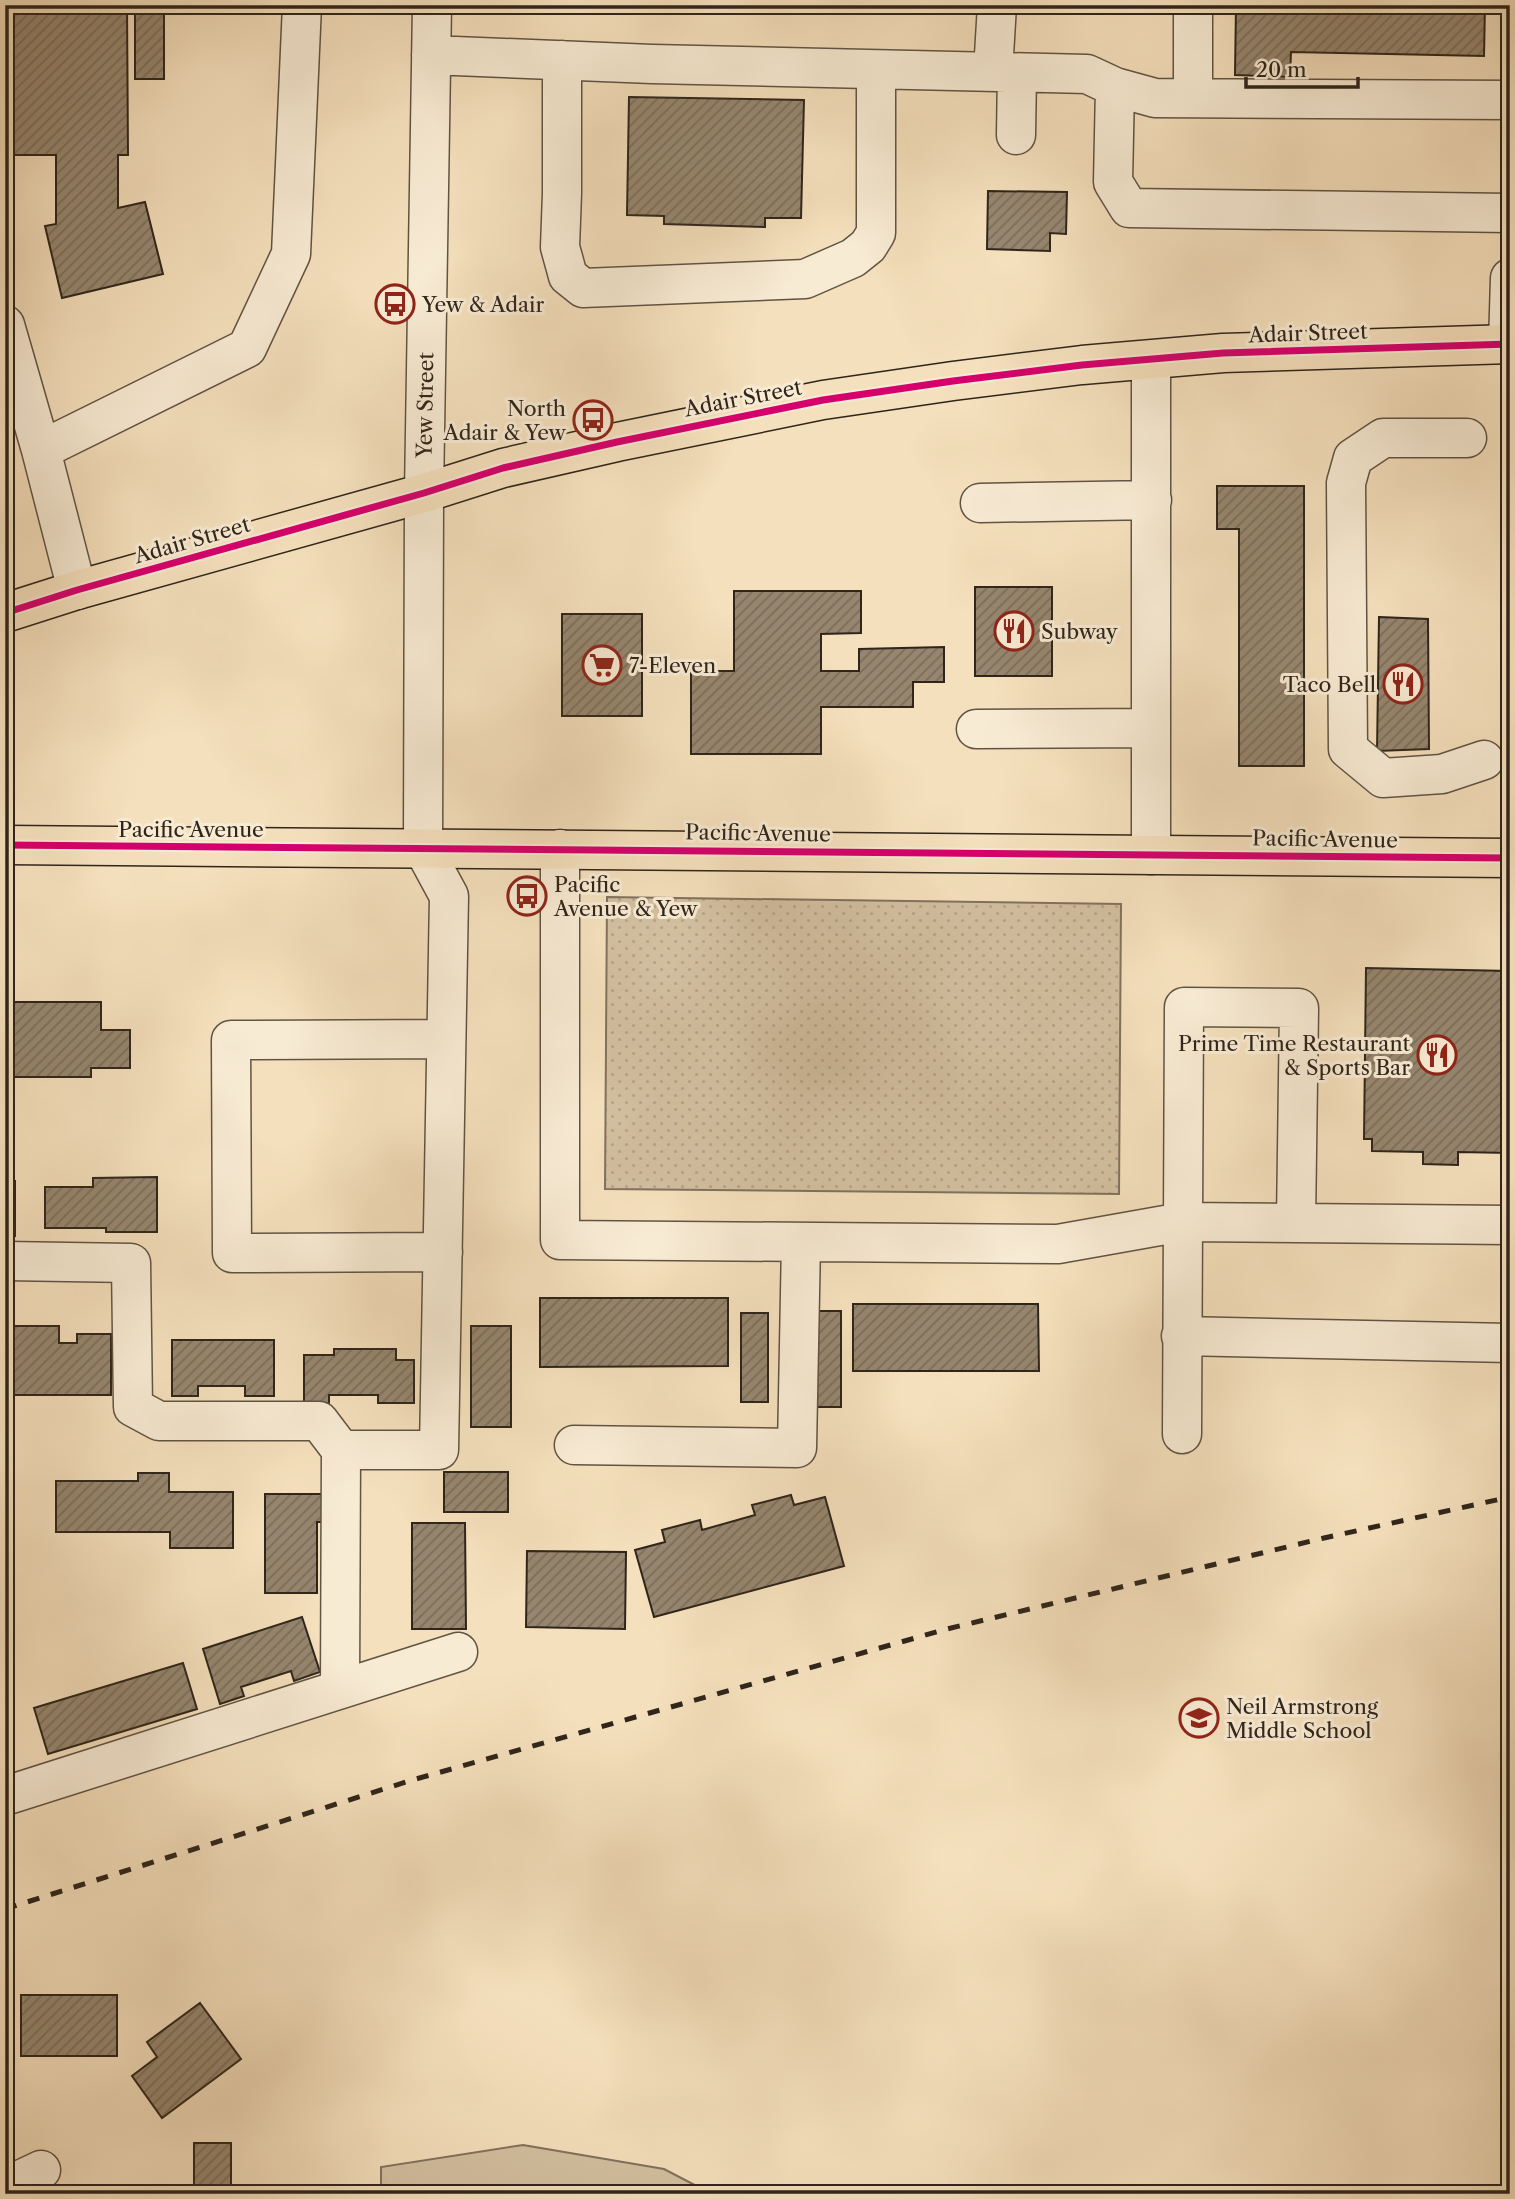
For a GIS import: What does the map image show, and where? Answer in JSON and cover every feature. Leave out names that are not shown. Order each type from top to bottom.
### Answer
[{"type":"highway","name":"Adair Street","points":[[5,613],[76,590],[424,493],[503,468],[823,400],[1082,365],[1223,353],[1509,344]]},
{"type":"highway","name":"Pacific Avenue","points":[[5,845],[1510,858]]},
{"type":"street","points":[[41,450],[247,348],[291,254],[302,5]]},
{"type":"street","name":"Yew Street","points":[[423,848],[424,493],[432,5]]},
{"type":"street","points":[[997,5],[1016,135]]},
{"type":"street","points":[[1192,98],[1193,5]]},
{"type":"street","points":[[431,55],[876,71],[1087,74],[1115,87],[1155,98],[1510,100]]},
{"type":"street","points":[[562,61],[560,247],[568,276],[583,288],[805,279],[853,258],[868,246],[876,233],[876,71]]},
{"type":"street","points":[[1115,87],[1113,183],[1129,208],[1510,212]]},
{"type":"street","points":[[1509,344],[1510,278]]},
{"type":"street","points":[[9,350],[41,450],[76,590]]},
{"type":"street","points":[[1151,360],[1151,855]]},
{"type":"street","points":[[1467,438],[1382,438],[1353,458],[1346,483],[1348,749],[1383,778],[1442,774],[1484,760]]},
{"type":"street","points":[[981,503],[1152,500]]},
{"type":"street","points":[[976,729],[1151,727]]},
{"type":"street","points":[[341,1450],[439,1450],[449,896],[423,848]]},
{"type":"street","points":[[560,849],[560,1240],[1058,1244],[1182,1222],[1510,1225]]},
{"type":"street","points":[[1182,1434],[1184,1007],[1298,1009],[1296,1223]]},
{"type":"street","points":[[443,1252],[232,1253],[231,1040],[446,1039]]},
{"type":"street","points":[[574,1445],[797,1448],[801,1242]]},
{"type":"street","points":[[5,1261],[131,1263],[133,1407],[159,1422],[319,1422],[341,1450],[340,1689]]},
{"type":"street","points":[[1181,1336],[1510,1343]]},
{"type":"street","points":[[5,1796],[458,1652]]},
{"type":"street","points":[[5,2187],[41,2171]]},
{"type":"shaded area","points":[[607,897],[1121,904],[1119,1194],[605,1189]]},
{"type":"shaded area","points":[[523,2145],[664,2169],[712,2194],[381,2194],[381,2167]]},
{"type":"building","points":[[5,5],[127,5],[128,155],[118,155],[118,208],[145,202],[163,274],[62,298],[45,226],[56,224],[56,155],[5,155]]},
{"type":"building","points":[[135,5],[164,5],[164,79],[135,79]]},
{"type":"building","points":[[1236,5],[1485,5],[1484,56],[1291,52],[1290,77],[1235,75]]},
{"type":"building","points":[[629,97],[804,100],[801,218],[765,218],[765,227],[664,224],[664,216],[627,215]]},
{"type":"building","points":[[988,191],[1067,192],[1066,234],[1050,233],[1050,251],[987,249]]},
{"type":"building","points":[[1217,486],[1304,486],[1304,766],[1239,766],[1239,529],[1217,529]]},
{"type":"building","name":"Subway","points":[[975,587],[1052,587],[1052,676],[975,676]]},
{"type":"building","points":[[734,591],[861,591],[861,633],[821,634],[821,671],[859,671],[859,649],[944,647],[944,682],[913,682],[913,707],[821,707],[821,754],[691,754],[691,671],[734,671]]},
{"type":"building","name":"7-Eleven","points":[[562,614],[642,614],[642,716],[562,716]]},
{"type":"building","name":"Taco Bell","points":[[1379,617],[1428,619],[1429,749],[1377,751]]},
{"type":"building","name":"Prime Time Restaurant & Sports Bar","points":[[1366,968],[1510,971],[1510,1153],[1458,1152],[1458,1165],[1423,1164],[1423,1152],[1372,1151],[1372,1139],[1364,1139]]},
{"type":"building","points":[[5,1002],[101,1002],[101,1030],[130,1030],[130,1068],[91,1068],[91,1077],[11,1077],[11,1058],[5,1058]]},
{"type":"building","points":[[157,1177],[157,1232],[106,1232],[106,1228],[45,1228],[45,1187],[93,1187],[93,1178]]},
{"type":"building","points":[[5,1181],[15,1181],[15,1236],[5,1236]]},
{"type":"building","points":[[540,1298],[728,1298],[728,1366],[540,1367]]},
{"type":"building","points":[[853,1304],[1038,1304],[1039,1371],[853,1371]]},
{"type":"building","points":[[812,1311],[841,1311],[841,1407],[812,1407]]},
{"type":"building","points":[[741,1313],[768,1313],[768,1402],[741,1402]]},
{"type":"building","points":[[12,1326],[59,1326],[59,1343],[77,1343],[77,1334],[111,1334],[111,1395],[5,1395],[5,1344],[12,1344]]},
{"type":"building","points":[[471,1326],[511,1326],[511,1427],[471,1427]]},
{"type":"building","points":[[172,1340],[274,1340],[274,1396],[245,1396],[245,1386],[198,1386],[198,1396],[172,1396]]},
{"type":"building","points":[[334,1349],[396,1349],[396,1360],[414,1360],[414,1403],[378,1403],[378,1395],[329,1395],[329,1403],[304,1403],[304,1355],[334,1355]]},
{"type":"building","points":[[444,1472],[508,1472],[508,1512],[444,1512]]},
{"type":"building","points":[[138,1473],[169,1473],[169,1492],[233,1492],[233,1548],[170,1548],[170,1532],[56,1532],[56,1481],[138,1481]]},
{"type":"building","points":[[265,1494],[323,1494],[323,1522],[317,1522],[317,1593],[265,1593]]},
{"type":"building","points":[[791,1495],[794,1505],[825,1497],[844,1566],[654,1617],[635,1550],[665,1542],[662,1530],[700,1520],[702,1530],[755,1515],[752,1505]]},
{"type":"building","points":[[412,1523],[465,1523],[466,1629],[412,1629]]},
{"type":"building","points":[[527,1551],[626,1552],[625,1629],[526,1627]]},
{"type":"building","points":[[302,1617],[320,1672],[294,1681],[291,1671],[241,1687],[244,1696],[220,1704],[203,1649]]},
{"type":"building","points":[[183,1663],[197,1709],[48,1754],[34,1708]]},
{"type":"building","points":[[21,1995],[117,1995],[117,2056],[21,2056]]},
{"type":"building","points":[[200,2003],[241,2059],[162,2118],[132,2076],[157,2057],[147,2042]]},
{"type":"building","points":[[194,2143],[231,2143],[231,2194],[180,2194],[194,2192]]},
{"type":"railway","points":[[5,1909],[409,1781],[947,1629],[1324,1538],[1510,1497]]},
{"type":"cycle path","points":[[5,613],[503,468],[823,400],[1082,365],[1223,353],[1510,344]]},
{"type":"cycle path","points":[[5,845],[1510,858]]},
{"type":"place","name":"Yew & Adair","points":[[395,304]]},
{"type":"place","name":"North Adair & Yew","points":[[593,420]]},
{"type":"place","name":"Subway","points":[[1014,631]]},
{"type":"place","name":"7-Eleven","points":[[602,665]]},
{"type":"place","name":"Taco Bell","points":[[1403,684]]},
{"type":"place","name":"Pacific Avenue & Yew","points":[[527,896]]},
{"type":"place","name":"Prime Time Restaurant & Sports Bar","points":[[1437,1055]]},
{"type":"place","name":"Neil Armstrong Middle School","points":[[1199,1718]]}]
